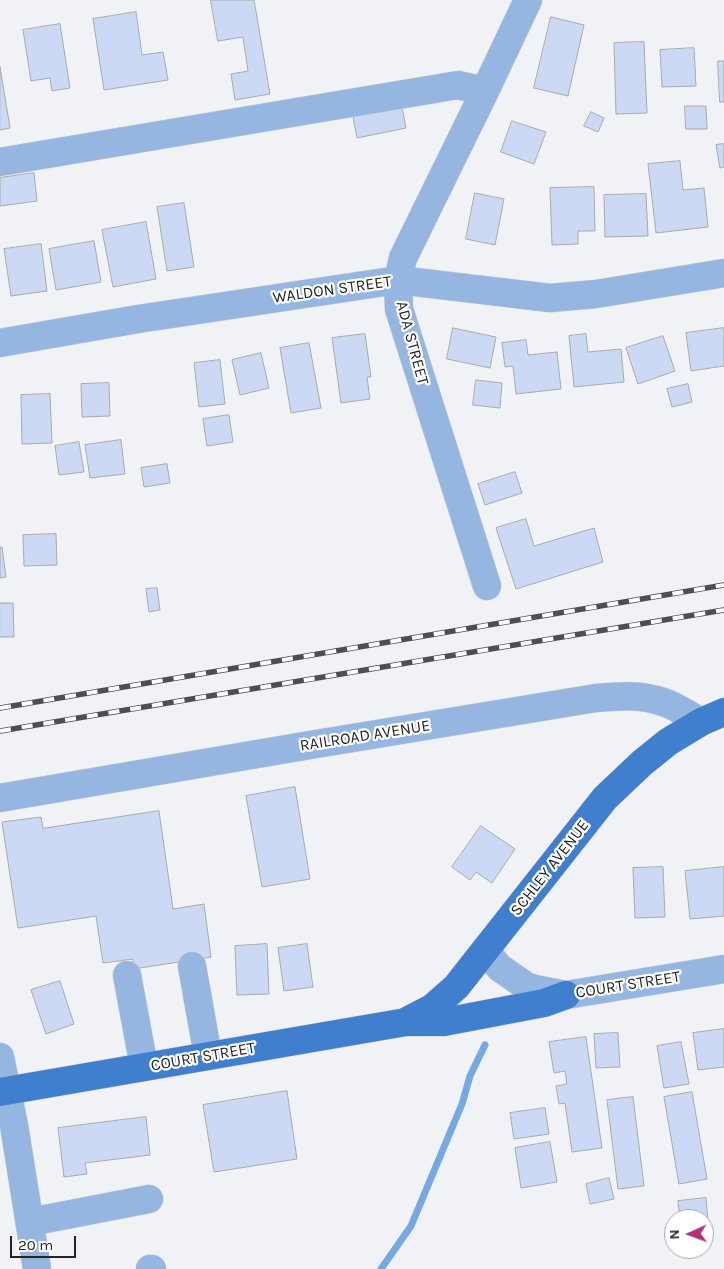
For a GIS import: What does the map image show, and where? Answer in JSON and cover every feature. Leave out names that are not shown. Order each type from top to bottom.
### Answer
[{"type":"main road","name":"SCHLEY AVENUE","points":[[406,1022],[432,1008],[448,996],[605,798],[642,763],[668,742],[713,717]]},
{"type":"main road","points":[[406,1022],[444,1022],[544,1003],[566,995]]},
{"type":"main road","name":"COURT STREET","points":[[3,1091],[406,1022]]},
{"type":"street","name":"ADA STREET","points":[[487,586],[399,308],[398,280],[403,258],[528,0]]},
{"type":"street","points":[[0,162],[458,84],[485,92]]},
{"type":"street","name":"WALDON STREET","points":[[0,344],[138,319],[398,280],[550,298],[596,294],[724,272]]},
{"type":"street","name":"RAILROAD AVENUE","points":[[0,798],[596,698],[633,696],[654,699],[713,717]]},
{"type":"street","name":"COURT STREET","points":[[485,951],[500,968],[526,986],[566,995],[724,969]]},
{"type":"street","points":[[192,966],[208,1056]]},
{"type":"street","points":[[127,975],[144,1067]]},
{"type":"street","points":[[0,1057],[3,1091],[30,1222],[37,1269]]},
{"type":"street","points":[[30,1222],[149,1199]]},
{"type":"building","points":[[211,0],[254,0],[270,94],[235,100],[231,74],[248,71],[243,37],[218,41]]},
{"type":"building","points":[[136,12],[142,55],[163,52],[168,80],[104,90],[93,19]]},
{"type":"building","points":[[551,17],[584,25],[568,96],[534,88]]},
{"type":"building","points":[[60,24],[70,88],[52,91],[50,78],[31,81],[23,30]]},
{"type":"building","points":[[644,42],[647,113],[616,114],[614,43]]},
{"type":"building","points":[[694,48],[696,86],[662,87],[660,50]]},
{"type":"building","points":[[718,61],[724,61],[724,102],[720,102]]},
{"type":"building","points":[[0,67],[10,128],[0,130]]},
{"type":"building","points":[[685,106],[706,106],[707,129],[686,129]]},
{"type":"building","points":[[402,107],[406,128],[357,138],[353,117]]},
{"type":"building","points":[[591,112],[604,118],[598,132],[584,126]]},
{"type":"building","points":[[512,121],[546,132],[534,164],[501,152]]},
{"type":"building","points":[[724,144],[724,167],[720,168],[716,145]]},
{"type":"building","points":[[680,161],[683,190],[704,188],[708,227],[656,233],[648,164]]},
{"type":"building","points":[[34,173],[37,201],[0,206],[0,178]]},
{"type":"building","points":[[594,187],[595,231],[578,231],[578,244],[552,245],[550,188]]},
{"type":"building","points":[[475,193],[504,199],[495,245],[466,239]]},
{"type":"building","points":[[646,194],[648,236],[605,237],[604,195]]},
{"type":"building","points":[[184,203],[194,267],[167,271],[157,207]]},
{"type":"building","points":[[146,222],[156,279],[113,287],[102,230]]},
{"type":"building","points":[[94,241],[101,282],[56,290],[49,249]]},
{"type":"building","points":[[41,244],[47,291],[11,296],[4,249]]},
{"type":"building","points":[[453,328],[496,337],[490,368],[447,359]]},
{"type":"building","points":[[724,328],[724,366],[691,371],[686,333]]},
{"type":"building","points":[[365,334],[371,377],[367,377],[370,399],[341,403],[332,338]]},
{"type":"building","points":[[586,334],[588,352],[621,349],[624,382],[574,387],[569,336]]},
{"type":"building","points":[[663,336],[675,371],[638,384],[626,348]]},
{"type":"building","points":[[526,340],[528,355],[557,352],[561,389],[516,394],[513,366],[505,367],[502,343]]},
{"type":"building","points":[[309,343],[321,408],[291,413],[280,348]]},
{"type":"building","points":[[261,353],[269,388],[240,395],[232,360]]},
{"type":"building","points":[[220,360],[225,404],[199,407],[194,363]]},
{"type":"building","points":[[476,380],[502,383],[500,408],[473,405]]},
{"type":"building","points":[[109,383],[110,416],[82,417],[81,384]]},
{"type":"building","points":[[688,384],[692,402],[672,407],[667,389]]},
{"type":"building","points":[[50,394],[52,443],[22,444],[21,395]]},
{"type":"building","points":[[229,415],[233,442],[207,446],[203,419]]},
{"type":"building","points":[[121,440],[125,474],[90,478],[85,445]]},
{"type":"building","points":[[79,442],[84,472],[59,475],[55,446]]},
{"type":"building","points":[[167,464],[170,483],[144,487],[141,468]]},
{"type":"building","points":[[515,472],[522,493],[485,505],[478,484]]},
{"type":"building","points":[[526,519],[534,546],[594,528],[603,562],[516,589],[496,528]]},
{"type":"building","points":[[56,534],[57,565],[24,566],[23,535]]},
{"type":"building","points":[[2,547],[6,577],[0,578],[0,548]]},
{"type":"building","points":[[157,588],[160,610],[149,612],[146,589]]},
{"type":"building","points":[[0,603],[13,603],[14,637],[0,637]]},
{"type":"building","points":[[295,787],[310,879],[262,887],[246,796]]},
{"type":"building","points":[[159,811],[173,909],[204,904],[211,957],[134,969],[133,959],[103,963],[96,916],[18,928],[2,822],[41,817],[43,828]]},
{"type":"building","points":[[481,826],[515,849],[492,883],[476,872],[470,880],[452,867]]},
{"type":"building","points":[[663,867],[665,917],[635,918],[633,868]]},
{"type":"building","points":[[724,867],[724,916],[690,919],[685,871]]},
{"type":"building","points":[[267,944],[269,994],[237,995],[235,946]]},
{"type":"building","points":[[307,944],[313,987],[284,991],[278,948]]},
{"type":"building","points":[[60,981],[74,1024],[46,1034],[31,990]]},
{"type":"building","points":[[724,1029],[724,1067],[698,1070],[693,1033]]},
{"type":"building","points":[[618,1033],[620,1067],[596,1068],[594,1034]]},
{"type":"building","points":[[586,1037],[602,1148],[572,1152],[565,1103],[559,1104],[556,1086],[567,1084],[565,1071],[554,1073],[549,1042]]},
{"type":"building","points":[[681,1042],[689,1084],[664,1088],[657,1046]]},
{"type":"building","points":[[287,1091],[297,1159],[214,1172],[203,1105]]},
{"type":"building","points":[[692,1092],[707,1179],[679,1184],[664,1097]]},
{"type":"building","points":[[633,1097],[644,1186],[618,1189],[607,1100]]},
{"type":"building","points":[[545,1108],[549,1134],[514,1139],[510,1113]]},
{"type":"building","points":[[146,1117],[150,1155],[85,1163],[87,1174],[64,1177],[58,1128]]},
{"type":"building","points":[[550,1142],[557,1182],[521,1188],[515,1148]]},
{"type":"building","points":[[609,1178],[614,1199],[590,1204],[586,1184]]},
{"type":"building","points":[[706,1198],[707,1209],[679,1209],[678,1201]]},
{"type":"waterway","points":[[381,1269],[411,1226],[462,1104],[470,1076],[485,1045]]},
{"type":"railway","points":[[0,708],[724,585]]},
{"type":"railway","points":[[0,731],[724,610]]}]
